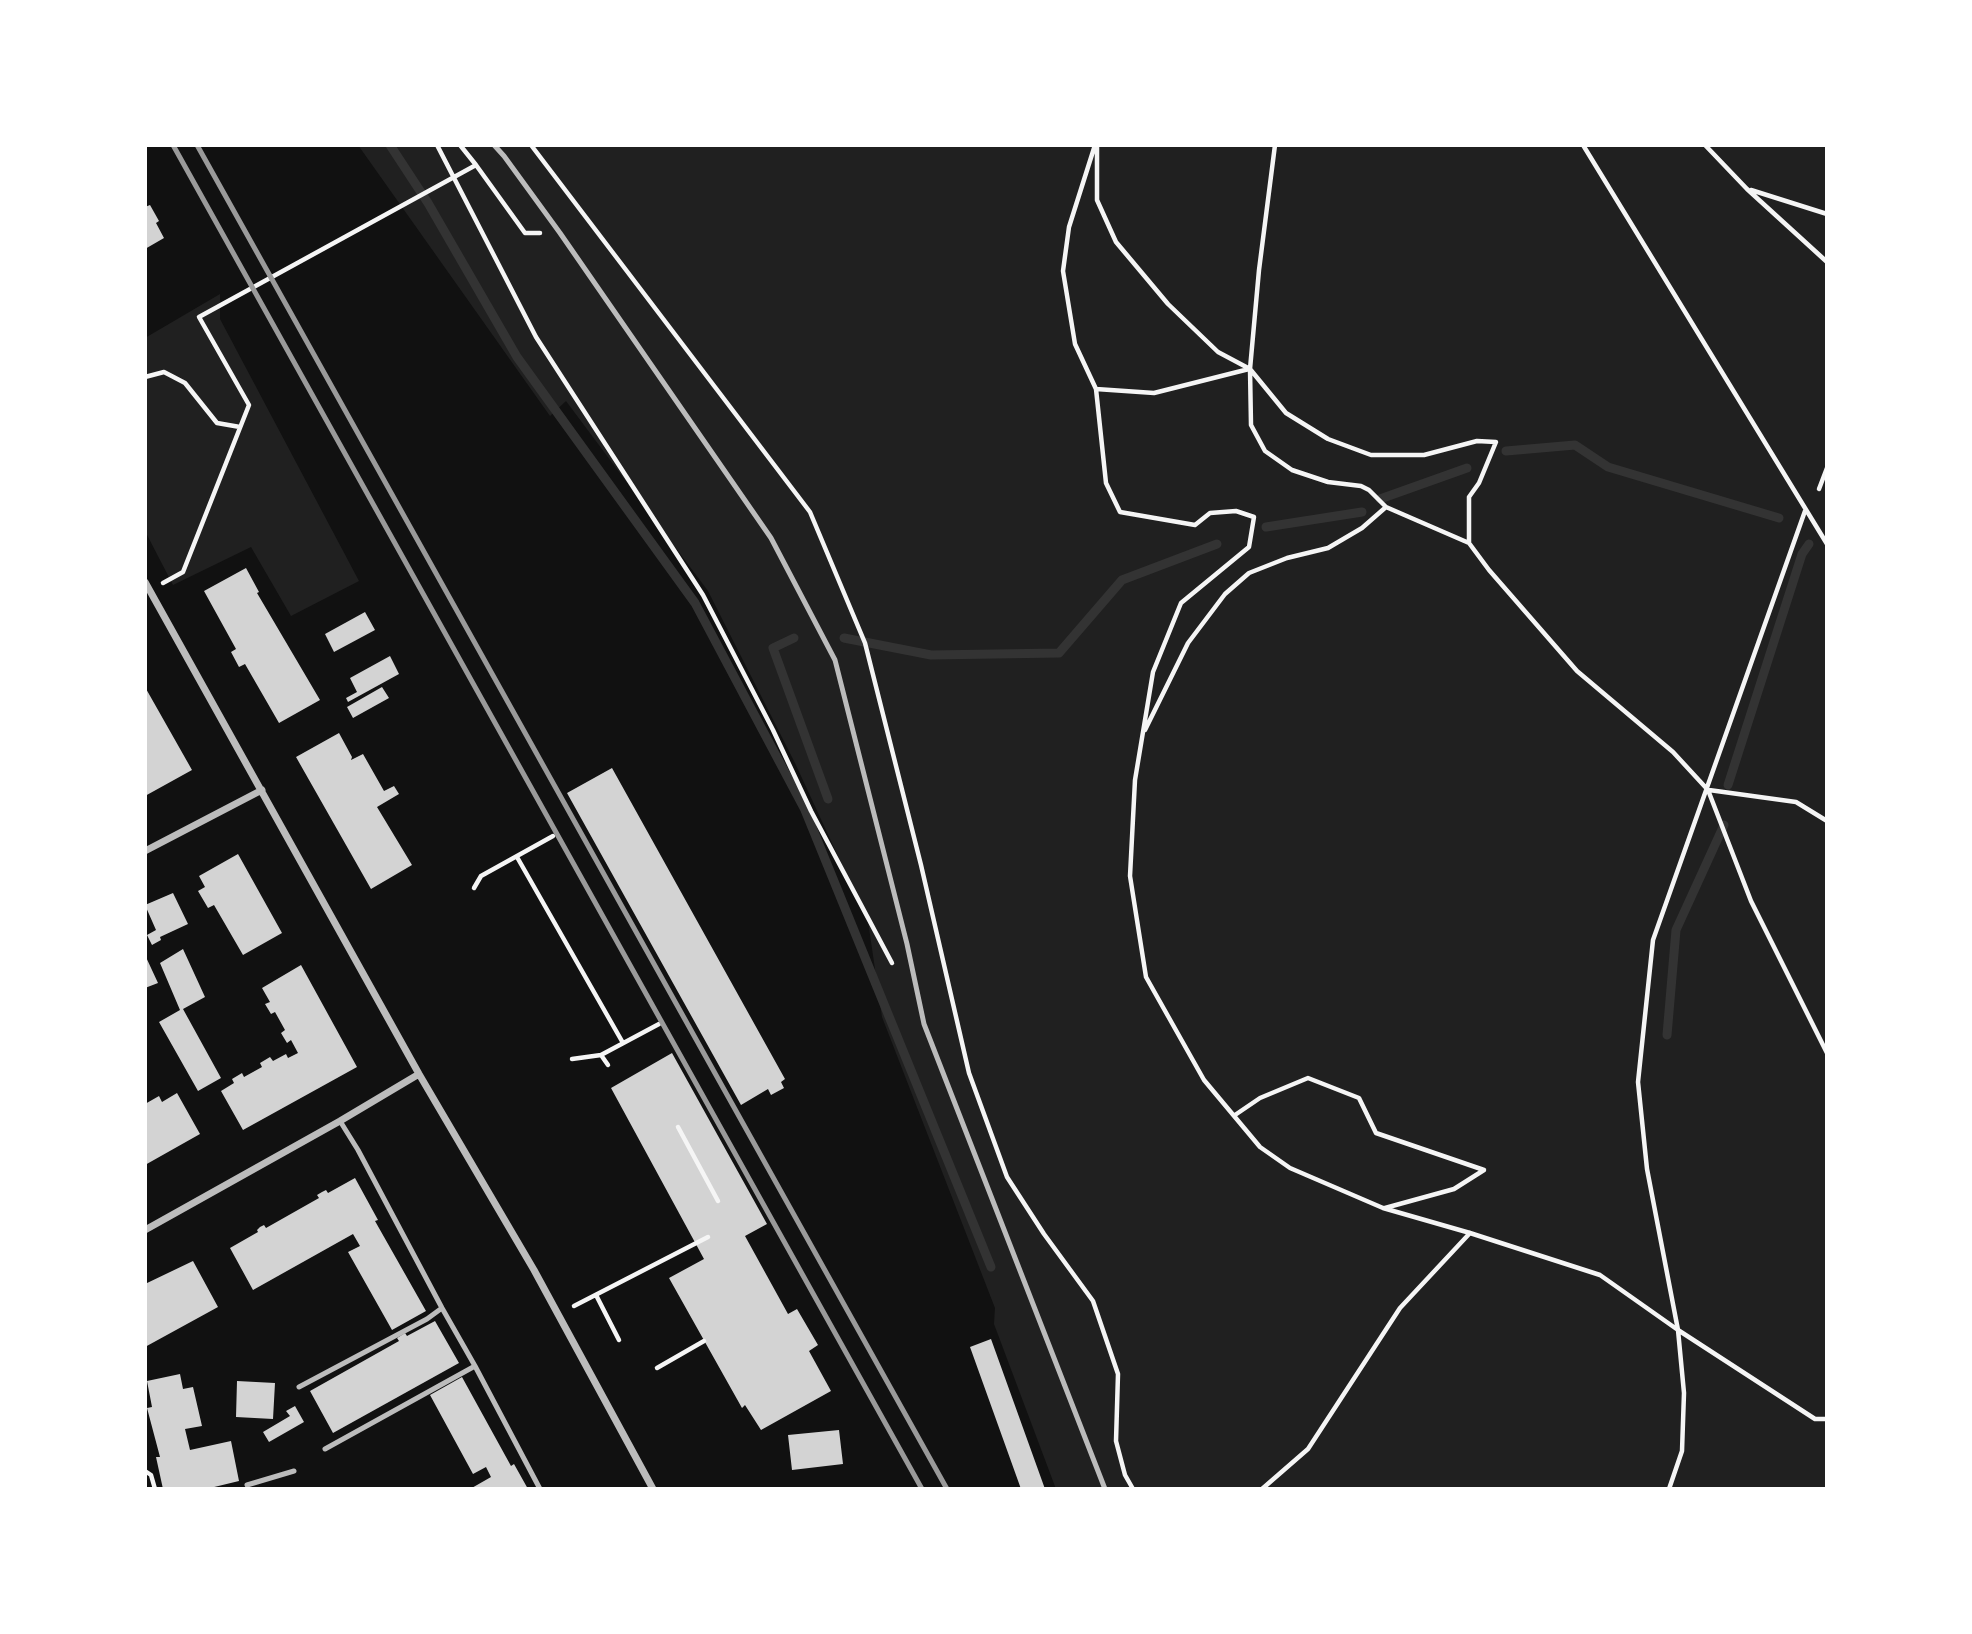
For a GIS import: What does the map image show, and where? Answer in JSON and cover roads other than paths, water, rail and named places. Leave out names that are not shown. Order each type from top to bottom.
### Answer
[{"type":"street","points":[[147,586],[419,1074],[534,1269],[653,1489]]},
{"type":"street","points":[[145,851],[262,790]]},
{"type":"street","points":[[145,1230],[341,1121],[419,1074]]},
{"type":"lane","points":[[494,145],[560,233],[771,538],[835,660],[907,944],[924,1024],[1105,1489]]},
{"type":"lane","points":[[341,1121],[540,1489]]},
{"type":"lane","points":[[299,1387],[427,1319],[442,1308]]},
{"type":"lane","points":[[326,1448],[475,1366]]},
{"type":"lane","points":[[247,1485],[294,1471]]},
{"type":"waterway","points":[[390,145],[428,203],[517,357],[695,603],[805,810],[991,1267]]},
{"type":"waterway","points":[[1506,451],[1575,445],[1608,467],[1779,518]]},
{"type":"waterway","points":[[1380,499],[1467,468]]},
{"type":"waterway","points":[[1266,527],[1362,512]]},
{"type":"waterway","points":[[844,638],[931,655],[1059,653],[1122,580],[1217,544]]},
{"type":"waterway","points":[[1728,785],[1802,554],[1809,544]]},
{"type":"waterway","points":[[794,638],[773,648],[828,799]]},
{"type":"waterway","points":[[1667,1035],[1676,930],[1724,825]]},
{"type":"railway","points":[[173,145],[922,1489]]},
{"type":"railway","points":[[197,145],[947,1489]]}]
